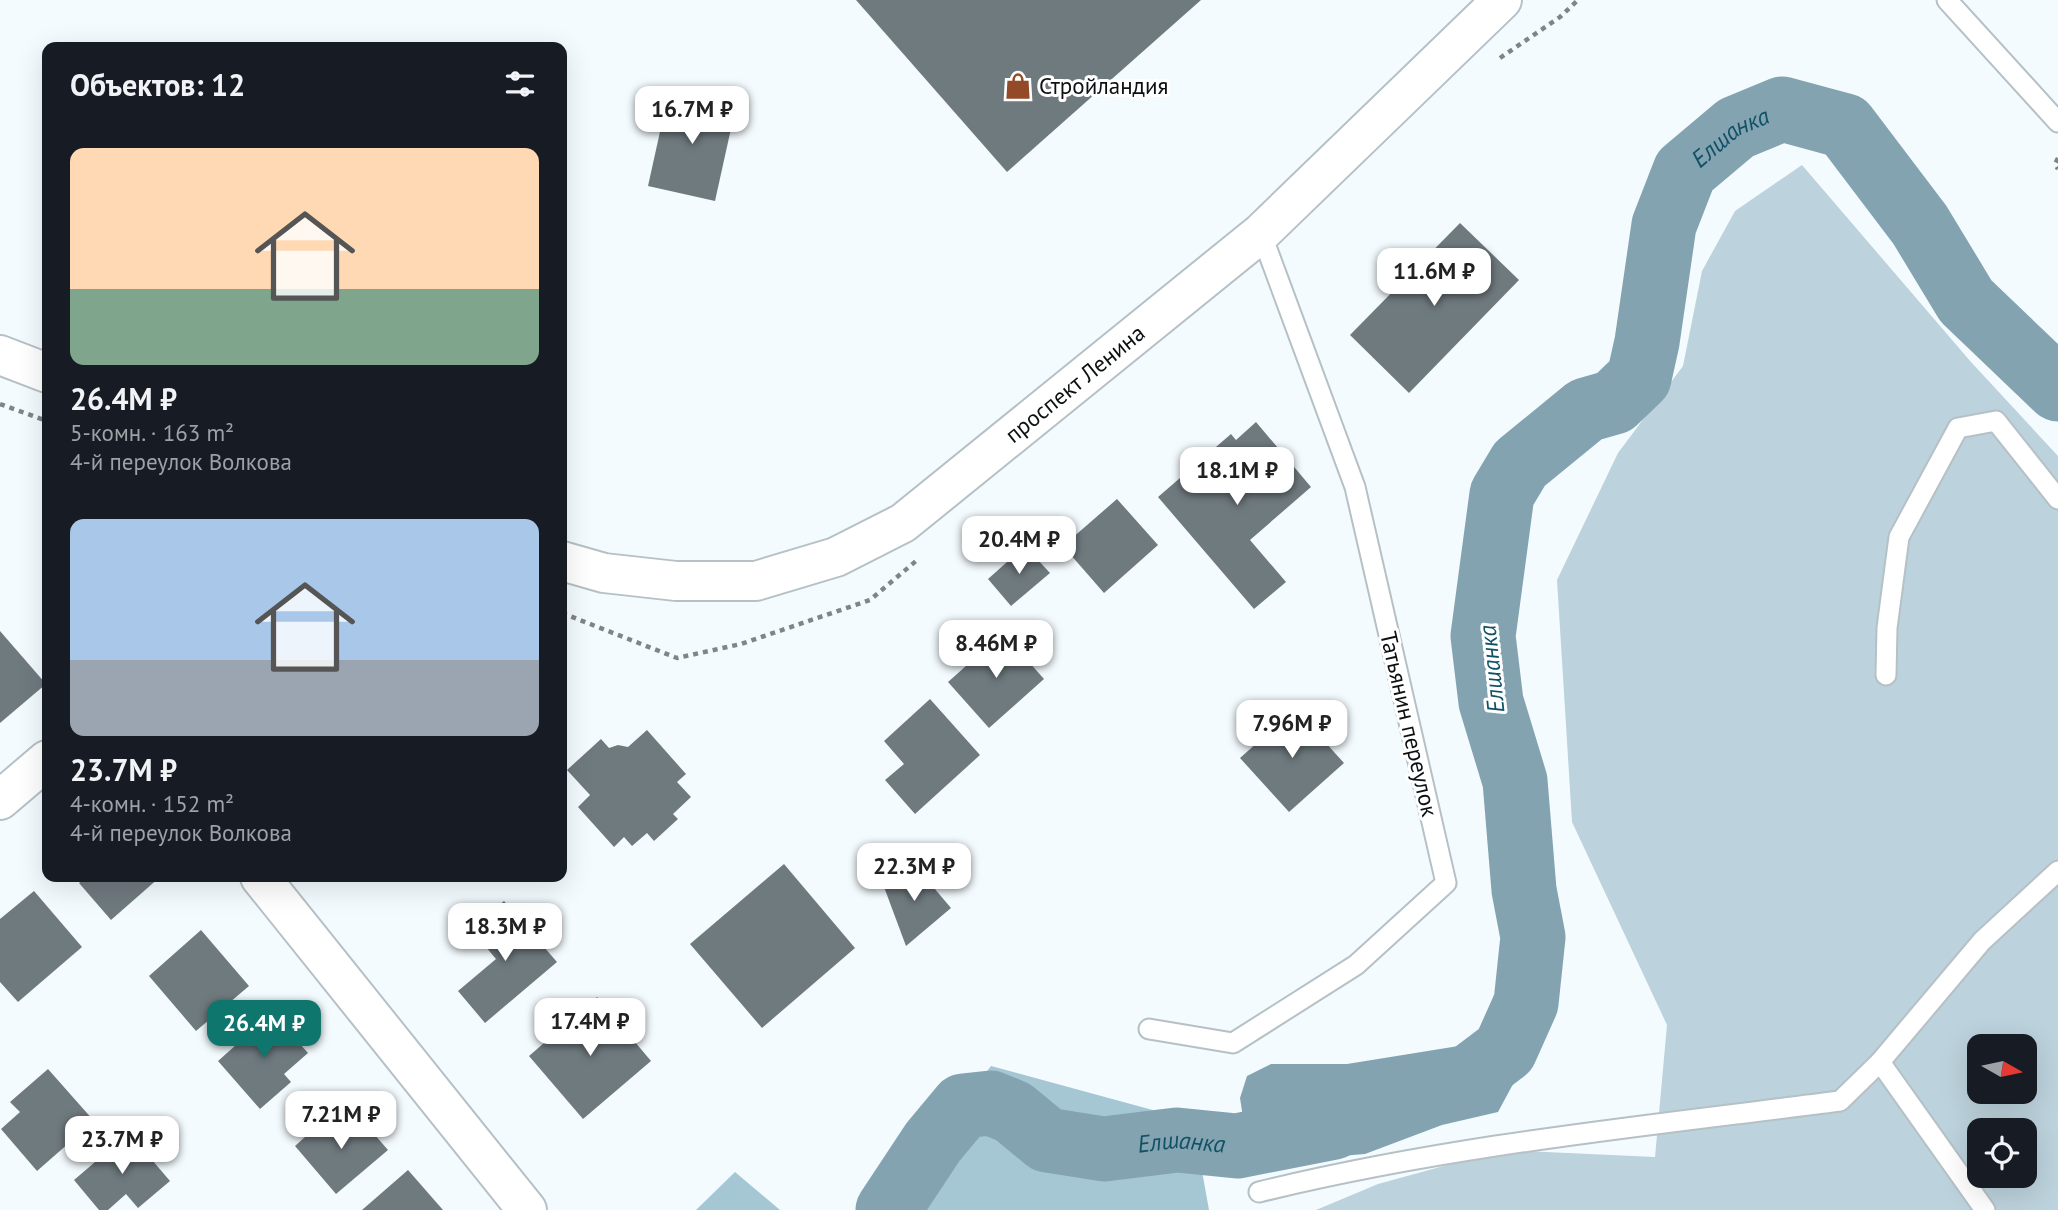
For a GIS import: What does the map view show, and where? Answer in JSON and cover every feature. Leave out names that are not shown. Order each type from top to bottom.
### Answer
[{"type":"street","name":"проспект Ленина","points":[[567,562],[604,573],[676,581],[756,581],[836,557],[903,523],[1261,233],[1502,0]]},
{"type":"street","points":[[0,355],[42,371]]},
{"type":"street","points":[[0,800],[42,764]]},
{"type":"street","points":[[264,882],[527,1210]]},
{"type":"lane","points":[[1947,0],[2058,122]]},
{"type":"lane","name":"Татьянин переулок","points":[[1149,1029],[1233,1043],[1356,965],[1446,883],[1355,487],[1261,233]]},
{"type":"lane","points":[[1886,675],[1887,628],[1899,537],[1958,428],[1996,421],[2058,499]]},
{"type":"lane","points":[[1259,1192],[1348,1170],[1456,1152],[1840,1101],[1880,1062],[1983,941],[2058,871]]},
{"type":"lane","points":[[1880,1062],[1985,1210]]},
{"type":"path","points":[[2058,158],[2055,164],[2058,169]]},
{"type":"path","points":[[0,404],[42,419]]},
{"type":"shaded area","points":[[1802,165],[1971,362],[2058,456],[2058,1210],[1316,1210],[1378,1184],[1502,1150],[1655,1157],[1667,1025],[1572,822],[1557,580],[1618,453],[1683,366],[1702,271],[1735,211]]},
{"type":"shaded area","points":[[1520,1020],[1533,1047],[1498,1112],[1442,1125],[1365,1154],[1317,1158],[1284,1169],[1251,1169],[1240,1098],[1247,1076],[1271,1064],[1347,1064],[1471,1044],[1486,1031]]},
{"type":"shaded area","points":[[991,1066],[1193,1121],[1209,1210],[881,1210]]},
{"type":"shaded area","points":[[735,1172],[780,1210],[696,1210]]},
{"type":"building","name":"Стройландия","points":[[856,0],[1201,0],[1007,172]]},
{"type":"building","points":[[669,91],[736,106],[715,201],[648,186]]},
{"type":"building","points":[[1460,223],[1519,280],[1409,393],[1350,335]]},
{"type":"building","points":[[1256,422],[1311,487],[1250,540],[1286,582],[1254,609],[1158,497],[1231,434],[1236,440]]},
{"type":"building","points":[[1117,499],[1158,545],[1104,593],[1063,546]]},
{"type":"building","points":[[1025,546],[1050,573],[1011,606],[988,579]]},
{"type":"building","points":[[0,631],[42,679],[42,687],[0,723]]},
{"type":"building","points":[[1003,633],[1044,679],[989,728],[948,682]]},
{"type":"building","points":[[930,699],[980,755],[915,814],[885,780],[904,764],[884,741]]},
{"type":"building","points":[[1295,709],[1344,763],[1289,812],[1240,758]]},
{"type":"building","points":[[647,730],[686,774],[677,782],[691,797],[673,814],[678,819],[654,841],[647,833],[632,846],[624,837],[614,847],[578,807],[590,795],[567,770],[601,739],[609,748],[618,745],[628,747]]},
{"type":"building","points":[[912,862],[951,908],[906,946],[884,887]]},
{"type":"building","points":[[784,864],[855,948],[762,1028],[690,944]]},
{"type":"building","points":[[80,882],[154,882],[111,920]]},
{"type":"building","points":[[34,891],[82,947],[18,1002],[0,982],[0,919]]},
{"type":"building","points":[[504,901],[557,962],[485,1023],[458,991],[496,959],[471,929]]},
{"type":"building","points":[[201,930],[249,986],[196,1031],[149,976]]},
{"type":"building","points":[[597,997],[651,1061],[583,1119],[529,1056]]},
{"type":"building","points":[[272,1013],[308,1053],[284,1074],[291,1082],[260,1109],[218,1061]]},
{"type":"building","points":[[48,1069],[94,1121],[37,1171],[1,1129],[20,1112],[10,1102]]},
{"type":"building","points":[[354,1111],[388,1150],[336,1194],[295,1146],[324,1120],[333,1130]]},
{"type":"building","points":[[129,1133],[170,1181],[138,1208],[126,1194],[108,1210],[99,1210],[74,1180]]},
{"type":"building","points":[[408,1170],[443,1210],[362,1210]]},
{"type":"waterway","name":"Елшанка","points":[[1460,1084],[1505,1050],[1526,1003],[1533,937],[1524,890],[1515,781],[1491,702],[1483,636],[1502,494],[1520,464],[1586,410],[1614,402],[1639,378],[1664,225],[1685,171],[1736,128],[1782,109],[1845,126],[1920,225],[1966,301],[2058,389]]},
{"type":"waterway","name":"Елшанка","points":[[888,1210],[933,1142],[963,1106],[991,1103],[1013,1112],[1047,1140],[1104,1149],[1177,1140],[1237,1146],[1334,1127]]},
{"type":"place","name":"Стройландия","points":[[1018,86]]}]
